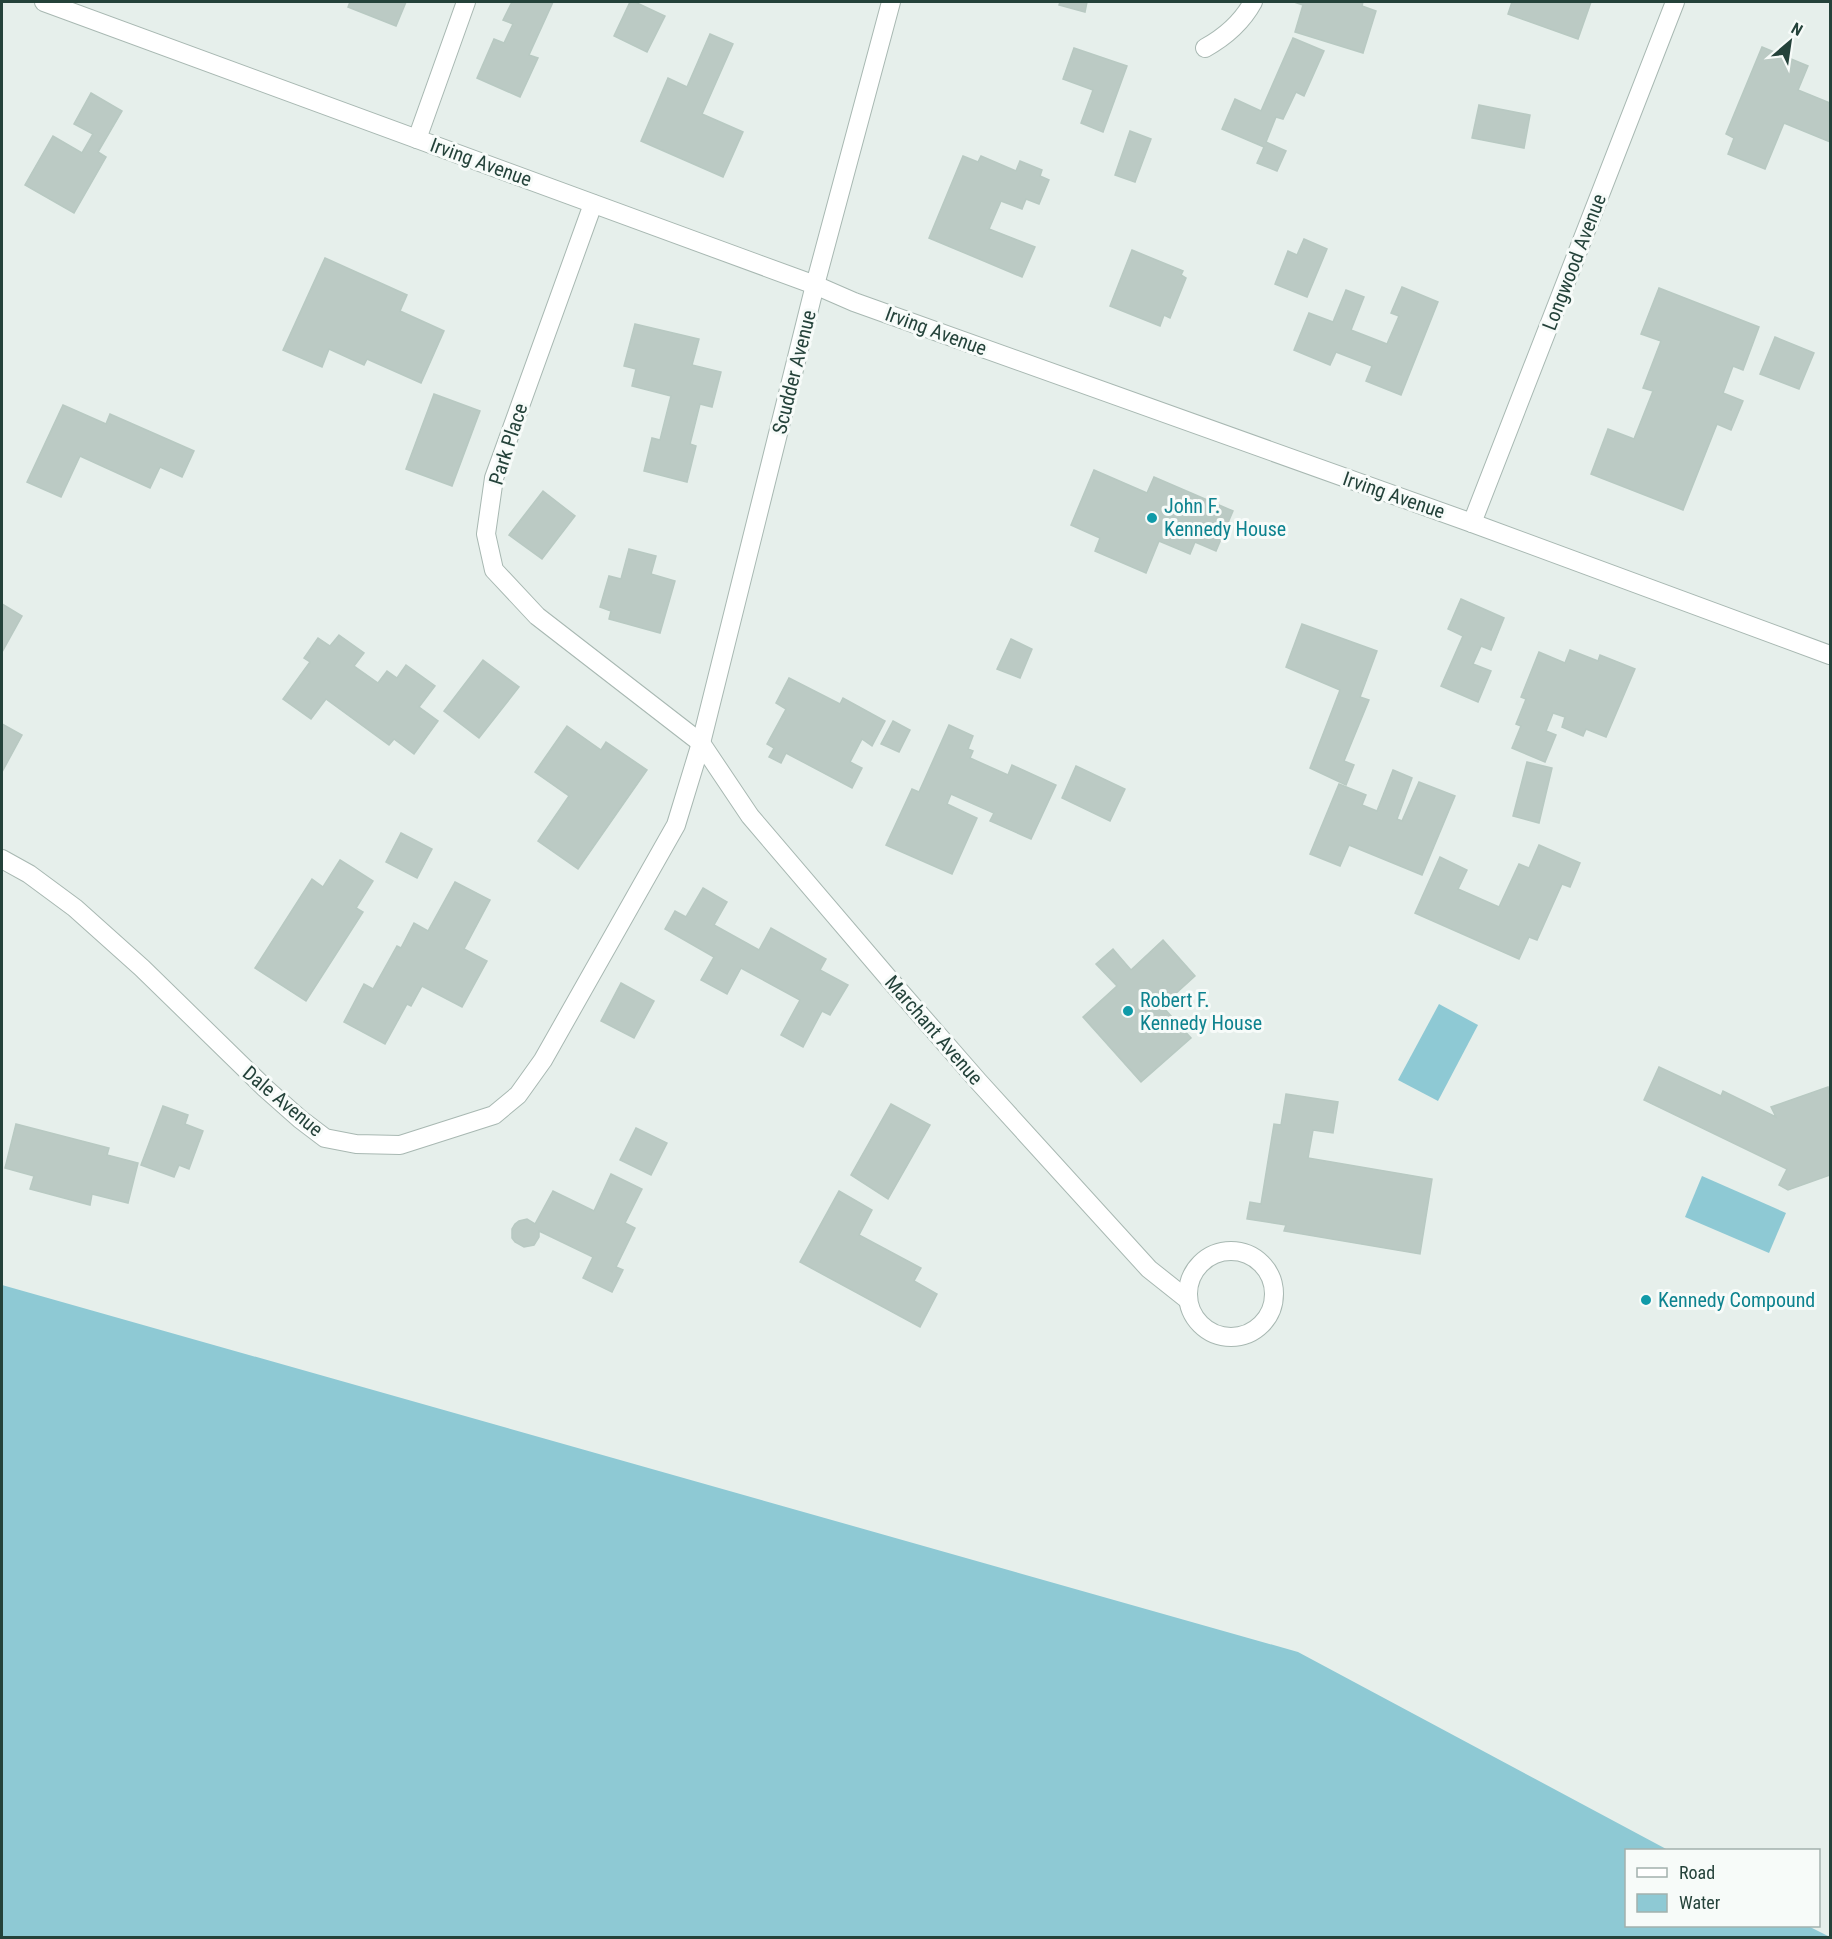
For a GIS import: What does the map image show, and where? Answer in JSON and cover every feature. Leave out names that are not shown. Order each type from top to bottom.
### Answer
[{"type":"street","name":"Irving Avenue","points":[[44,2],[816,285],[854,302],[1472,523],[1830,655]]},
{"type":"street","points":[[417,139],[466,2]]},
{"type":"street","name":"Scudder Avenue","points":[[701,743],[816,285],[891,2]]},
{"type":"street","points":[[1205,48],[1220,40],[1235,26],[1253,2]]},
{"type":"street","name":"Longwood Avenue","points":[[1472,523],[1675,2]]},
{"type":"street","name":"Park Place","points":[[593,204],[494,477],[486,534],[494,570],[537,616],[701,743]]},
{"type":"street","name":"Dale Avenue","points":[[2,859],[29,874],[75,908],[142,968],[265,1088],[325,1138],[356,1144],[400,1145],[494,1115],[518,1095],[543,1060],[676,825],[701,743]]},
{"type":"street","name":"Marchant Avenue","points":[[701,743],[750,816],[883,972],[1149,1269],[1188,1300],[1192,1314],[1201,1327],[1214,1335],[1229,1338],[1251,1333],[1268,1318],[1274,1304],[1275,1290],[1270,1275],[1261,1263],[1249,1254],[1234,1251],[1219,1252],[1198,1265],[1191,1276],[1188,1300]]},
{"type":"water","points":[[1439,1004],[1478,1025],[1438,1101],[1398,1080]]},
{"type":"water","points":[[1702,1176],[1786,1213],[1769,1253],[1685,1217]]},
{"type":"water","points":[[2,1285],[1298,1652],[1666,1849],[1625,1849],[1625,1927],[1810,1927],[1830,1937],[2,1937]]},
{"type":"building","points":[[350,2],[406,2],[396,26],[348,7]]},
{"type":"building","points":[[512,2],[553,2],[529,55],[538,58],[520,97],[477,78],[494,39],[504,43],[513,24],[503,20]]},
{"type":"building","points":[[630,2],[635,2],[665,16],[647,52],[614,36]]},
{"type":"building","points":[[1060,2],[1087,2],[1085,12],[1059,5]]},
{"type":"building","points":[[1294,2],[1363,2],[1362,6],[1376,11],[1363,53],[1295,32],[1303,5]]},
{"type":"building","points":[[1512,2],[1591,2],[1578,39],[1508,14]]},
{"type":"building","points":[[710,34],[733,44],[702,114],[743,132],[723,177],[641,141],[668,78],[687,87]]},
{"type":"building","points":[[1293,38],[1324,51],[1304,96],[1296,92],[1283,119],[1276,117],[1266,142],[1286,151],[1277,171],[1257,163],[1264,147],[1222,129],[1235,99],[1261,111]]},
{"type":"building","points":[[1762,47],[1808,66],[1798,90],[1830,103],[1830,142],[1784,123],[1765,169],[1728,154],[1734,138],[1726,134]]},
{"type":"building","points":[[1074,48],[1127,66],[1103,132],[1081,123],[1093,90],[1063,79]]},
{"type":"building","points":[[91,93],[122,111],[98,152],[106,157],[74,213],[25,185],[53,136],[82,153],[93,134],[74,124]]},
{"type":"building","points":[[1479,105],[1530,115],[1524,148],[1472,138]]},
{"type":"building","points":[[1130,131],[1151,139],[1135,182],[1115,175]]},
{"type":"building","points":[[963,156],[978,162],[981,156],[1016,171],[1020,161],[1042,170],[1040,176],[1049,180],[1039,204],[1026,199],[1022,209],[1001,201],[989,229],[1035,247],[1022,277],[929,238]]},
{"type":"building","points":[[1304,239],[1327,249],[1307,297],[1275,284],[1288,251],[1297,255]]},
{"type":"building","points":[[1132,250],[1183,271],[1181,275],[1186,278],[1170,318],[1164,315],[1160,326],[1110,306]]},
{"type":"building","points":[[325,258],[407,295],[400,311],[444,331],[421,383],[367,359],[364,365],[329,349],[322,367],[283,350]]},
{"type":"building","points":[[1402,287],[1438,302],[1401,395],[1366,381],[1372,366],[1336,352],[1330,365],[1294,350],[1309,313],[1333,322],[1346,290],[1364,297],[1351,330],[1387,344],[1399,316],[1391,313]]},
{"type":"building","points":[[1659,288],[1759,327],[1743,370],[1733,366],[1723,393],[1743,401],[1731,430],[1717,424],[1683,510],[1591,474],[1608,429],[1634,439],[1653,391],[1643,388],[1661,341],[1641,334]]},
{"type":"building","points":[[635,324],[699,339],[692,365],[721,372],[712,407],[700,404],[690,444],[696,446],[687,482],[644,471],[652,438],[660,440],[671,396],[632,386],[636,369],[624,366]]},
{"type":"building","points":[[1775,337],[1814,353],[1799,389],[1760,374]]},
{"type":"building","points":[[434,394],[480,411],[452,486],[406,469]]},
{"type":"building","points":[[63,405],[106,424],[110,414],[194,451],[182,477],[160,467],[150,488],[80,456],[61,497],[27,482]]},
{"type":"building","name":"John F. Kennedy House","points":[[1094,470],[1147,493],[1154,477],[1233,511],[1216,551],[1195,542],[1190,554],[1159,541],[1146,573],[1095,551],[1100,538],[1071,525]]},
{"type":"building","points":[[543,491],[575,516],[542,559],[509,535]]},
{"type":"building","points":[[629,549],[656,556],[651,574],[675,581],[660,633],[609,619],[611,611],[600,607],[609,576],[621,579]]},
{"type":"building","points":[[1461,599],[1504,618],[1491,650],[1481,646],[1473,664],[1491,671],[1478,702],[1441,686],[1463,636],[1448,629]]},
{"type":"building","points":[[2,604],[22,616],[2,652]]},
{"type":"building","points":[[1302,624],[1377,651],[1360,697],[1369,700],[1344,761],[1354,765],[1346,785],[1310,768],[1340,690],[1286,667]]},
{"type":"building","points":[[339,635],[364,653],[354,666],[378,683],[387,671],[397,678],[406,665],[435,686],[419,707],[438,721],[414,754],[394,739],[389,745],[326,699],[311,719],[283,699],[310,662],[304,658],[318,638],[330,646]]},
{"type":"building","points":[[1011,639],[1032,649],[1020,678],[997,669]]},
{"type":"building","points":[[1570,650],[1598,661],[1600,655],[1635,669],[1606,737],[1586,729],[1583,736],[1562,727],[1565,717],[1553,713],[1546,731],[1556,735],[1545,762],[1512,748],[1521,726],[1516,724],[1526,699],[1521,697],[1539,652],[1565,663]]},
{"type":"building","points":[[483,660],[519,687],[479,738],[444,711]]},
{"type":"building","points":[[789,678],[840,704],[843,698],[885,721],[872,746],[862,739],[850,762],[862,768],[852,788],[786,753],[781,763],[769,757],[774,748],[767,744],[786,709],[776,703]]},
{"type":"building","points":[[893,721],[910,730],[899,752],[881,744]]},
{"type":"building","points":[[2,724],[22,735],[2,772]]},
{"type":"building","points":[[949,725],[973,736],[968,749],[973,751],[970,758],[1008,775],[1012,765],[1056,785],[1031,839],[990,821],[994,813],[951,794],[947,804],[977,818],[952,874],[886,845],[912,789],[919,792]]},
{"type":"building","points":[[567,726],[601,750],[606,742],[647,770],[578,869],[538,841],[569,796],[535,772]]},
{"type":"building","points":[[1527,762],[1552,768],[1539,823],[1513,816]]},
{"type":"building","points":[[1076,766],[1125,789],[1110,821],[1062,798]]},
{"type":"building","points":[[1393,770],[1412,778],[1397,819],[1402,821],[1419,782],[1455,796],[1422,875],[1349,845],[1340,866],[1310,854],[1339,784],[1366,795],[1362,805],[1377,811]]},
{"type":"building","points":[[401,833],[432,849],[417,878],[386,862]]},
{"type":"building","points":[[1539,845],[1580,863],[1570,887],[1562,884],[1537,940],[1529,937],[1519,959],[1415,913],[1440,857],[1467,870],[1458,889],[1499,907],[1519,864],[1529,868]]},
{"type":"building","points":[[340,860],[373,881],[356,908],[363,912],[306,1001],[255,968],[312,879],[323,887]]},
{"type":"building","points":[[455,882],[490,900],[464,949],[487,961],[462,1007],[422,986],[411,1006],[407,1004],[385,1044],[344,1022],[364,984],[373,989],[397,946],[401,948],[414,923],[428,931]]},
{"type":"building","points":[[703,888],[727,902],[714,925],[759,950],[771,928],[826,959],[820,970],[848,985],[830,1015],[822,1011],[803,1047],[781,1035],[800,1000],[741,968],[727,994],[701,980],[714,957],[665,929],[675,911],[686,917]]},
{"type":"building","name":"Robert F. Kennedy House","points":[[1163,940],[1195,976],[1162,1006],[1191,1038],[1141,1082],[1083,1017],[1117,986],[1096,964],[1113,949],[1131,970]]},
{"type":"building","points":[[621,983],[654,1001],[634,1038],[601,1021]]},
{"type":"building","points":[[1659,1067],[1721,1096],[1723,1091],[1776,1117],[1771,1107],[1828,1087],[1830,1175],[1788,1190],[1779,1185],[1787,1169],[1644,1100]]},
{"type":"building","points":[[1286,1094],[1338,1102],[1333,1133],[1313,1130],[1308,1158],[1432,1179],[1420,1254],[1284,1231],[1286,1225],[1247,1219],[1250,1202],[1261,1204],[1274,1124],[1281,1125]]},
{"type":"building","points":[[891,1104],[930,1125],[888,1199],[851,1175]]},
{"type":"building","points":[[163,1106],[188,1115],[185,1124],[203,1131],[189,1169],[179,1165],[174,1177],[141,1165]]},
{"type":"building","points":[[16,1124],[109,1148],[107,1155],[138,1163],[128,1203],[92,1194],[90,1205],[30,1189],[34,1176],[5,1168]]},
{"type":"building","points":[[636,1128],[667,1143],[651,1175],[620,1160]]},
{"type":"building","points":[[611,1174],[642,1189],[625,1223],[635,1228],[616,1267],[623,1270],[612,1292],[583,1278],[593,1257],[539,1231],[539,1237],[534,1245],[524,1247],[512,1238],[512,1229],[519,1221],[527,1219],[535,1224],[553,1191],[594,1211]]},
{"type":"building","points":[[839,1191],[872,1210],[859,1235],[921,1268],[914,1281],[937,1294],[920,1327],[800,1262]]},
{"type":"place","name":"John F. Kennedy House","points":[[1152,518]]},
{"type":"place","name":"Robert F. Kennedy House","points":[[1128,1011]]},
{"type":"place","name":"Kennedy Compound","points":[[1646,1300]]}]
